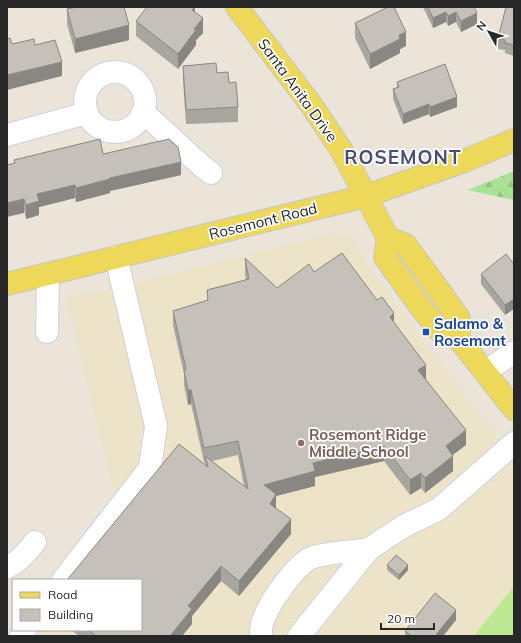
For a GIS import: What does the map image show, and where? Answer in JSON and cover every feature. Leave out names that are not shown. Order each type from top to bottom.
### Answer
[{"type":"main road","name":"Santa Anita Drive","points":[[237,7],[280,63],[328,129],[342,151],[388,238],[385,256],[402,282],[440,331],[459,339],[485,372]]},
{"type":"main road","name":"Rosemont Road","points":[[7,284],[366,196],[462,162],[514,140]]},
{"type":"main road","points":[[485,372],[514,409]]},
{"type":"street","points":[[112,72],[121,72],[136,80],[143,91],[145,102],[140,119],[136,124],[125,131],[110,132],[103,130],[95,125],[87,113],[85,103],[88,90],[94,80],[100,76],[112,72]]},
{"type":"street","points":[[143,112],[211,173]]},
{"type":"street","points":[[7,135],[87,113]]},
{"type":"street","points":[[64,579],[150,468],[156,426],[116,257]]},
{"type":"street","points":[[47,332],[48,274]]},
{"type":"street","points":[[485,372],[514,352]]},
{"type":"street","points":[[299,636],[369,549],[404,526],[439,509],[514,443]]},
{"type":"street","points":[[7,567],[12,565],[26,553],[35,542]]},
{"type":"street","points":[[261,636],[262,624],[269,606],[295,570],[309,559],[321,555],[369,549]]},
{"type":"shaded area","name":"Rosemont Ridge Middle School","points":[[331,234],[348,236],[353,240],[371,270],[391,298],[514,460],[514,636],[7,636],[7,632],[12,626],[12,631],[142,631],[142,579],[51,579],[116,501],[66,298],[132,284]]},
{"type":"green space","points":[[514,171],[514,200],[468,190]]},
{"type":"green space","points":[[514,586],[514,636],[474,636]]},
{"type":"building","points":[[76,7],[124,7],[129,25],[75,39],[67,9]]},
{"type":"building","points":[[147,7],[195,7],[192,10],[203,18],[178,54],[136,21]]},
{"type":"building","points":[[388,7],[394,7],[406,32],[399,35],[400,39],[370,54],[355,23]]},
{"type":"building","points":[[428,7],[474,7],[477,13],[461,21],[456,12],[448,16],[446,12],[433,18]]},
{"type":"building","points":[[506,7],[514,7],[514,45],[505,43],[505,40],[498,38]]},
{"type":"building","points":[[10,38],[12,44],[34,39],[35,45],[55,40],[62,62],[7,75],[7,39]]},
{"type":"building","points":[[216,63],[217,73],[228,72],[229,83],[236,82],[238,107],[186,110],[183,66]]},
{"type":"building","points":[[445,64],[457,97],[430,107],[429,104],[403,114],[393,89],[399,87],[397,82]]},
{"type":"building","points":[[100,139],[103,154],[169,139],[178,147],[181,162],[110,178],[76,188],[75,185],[37,194],[39,201],[26,205],[24,199],[7,203],[7,165],[15,163],[14,160]]},
{"type":"building","name":"Rosemont Ridge Middle School","points":[[342,253],[377,300],[382,297],[394,313],[390,317],[426,365],[418,370],[466,430],[446,446],[453,456],[425,478],[421,473],[410,480],[384,446],[313,463],[315,471],[264,485],[276,494],[270,504],[291,519],[239,581],[221,566],[188,606],[192,609],[170,636],[96,636],[90,631],[142,631],[142,579],[68,579],[179,444],[208,467],[205,456],[248,489],[238,441],[204,448],[191,390],[188,390],[184,371],[186,369],[173,311],[208,300],[207,290],[249,279],[245,258],[277,288],[309,264],[314,272]]},
{"type":"building","points":[[506,254],[513,263],[514,262],[514,299],[505,305],[481,274]]},
{"type":"building","points":[[396,555],[408,565],[399,575],[387,565]]},
{"type":"building","points":[[435,593],[456,610],[435,636],[411,636],[405,631]]},
{"type":"place","name":"Salamo & Rosemont","points":[[426,332]]},
{"type":"place","name":"Rosemont Ridge Middle School","points":[[301,443]]},
{"type":"district","name":"ROSEMONT","points":[[403,157]]}]
